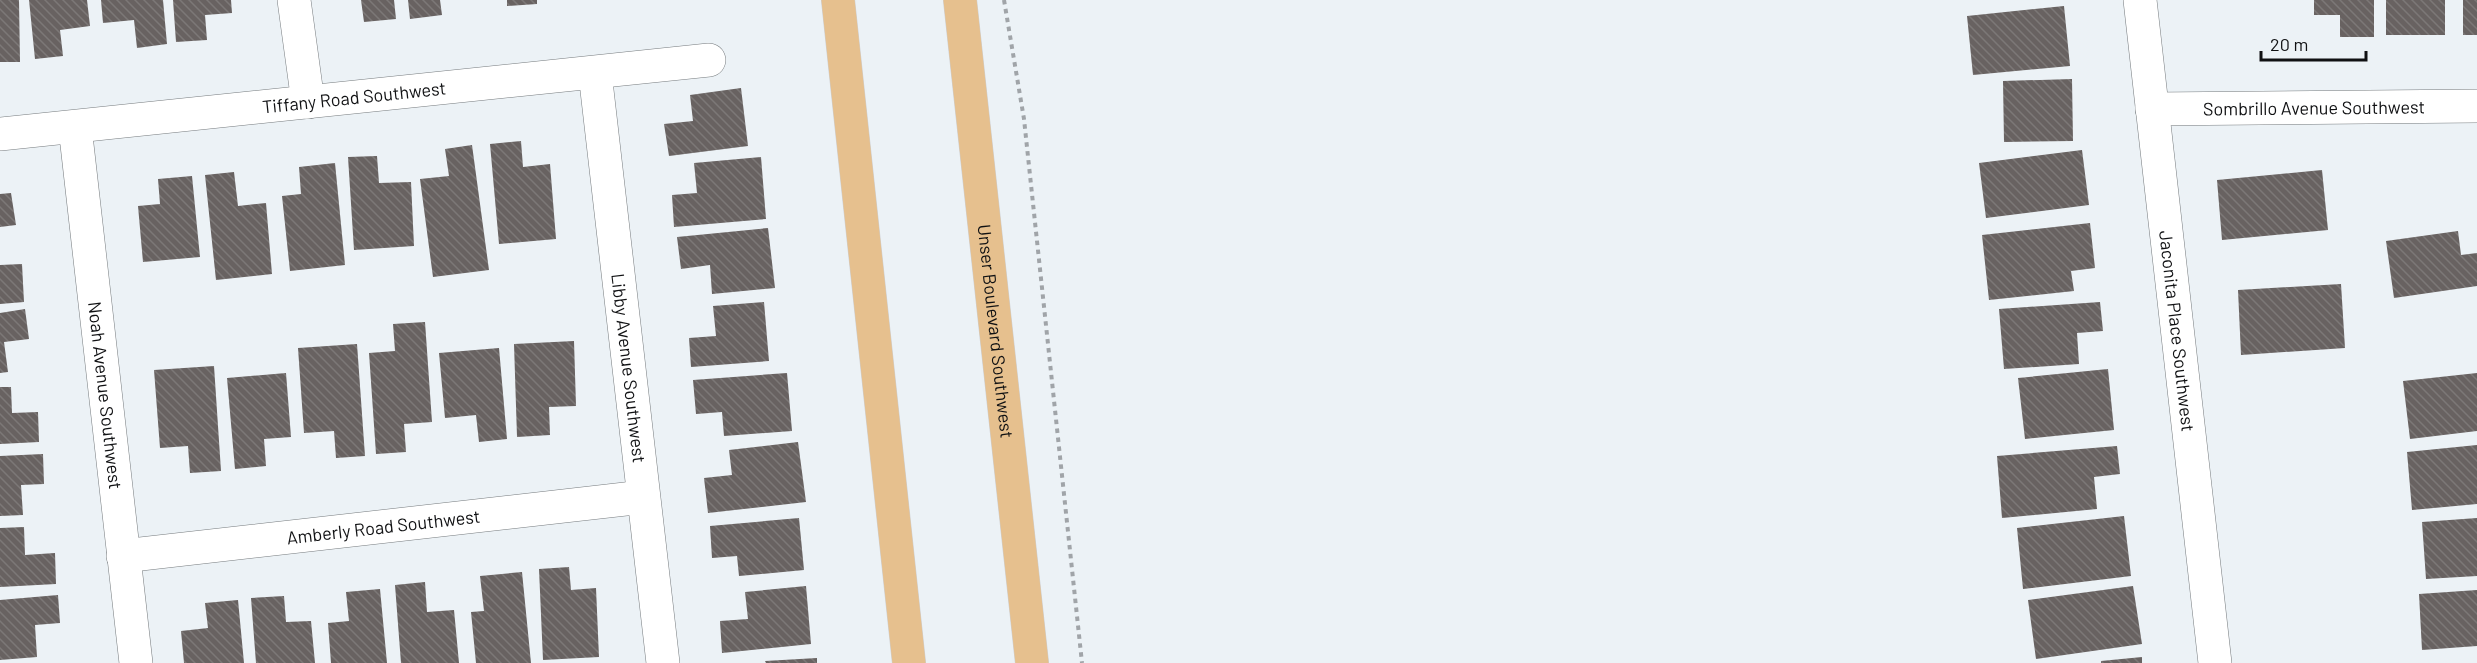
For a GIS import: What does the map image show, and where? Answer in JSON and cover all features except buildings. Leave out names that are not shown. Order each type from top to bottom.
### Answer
[{"type":"main road","points":[[838,0],[909,663]]},
{"type":"main road","name":"Unser Boulevard Southwest","points":[[960,0],[1032,663]]},
{"type":"street","points":[[294,0],[308,102]]},
{"type":"street","name":"Jaconita Place Southwest","points":[[2140,0],[2215,663]]},
{"type":"street","name":"Tiffany Road Southwest","points":[[0,134],[709,60]]},
{"type":"street","name":"Libby Avenue Southwest","points":[[595,73],[663,663]]},
{"type":"street","name":"Sombrillo Avenue Southwest","points":[[2152,109],[2477,106]]},
{"type":"street","name":"Noah Avenue Southwest","points":[[75,126],[136,663]]},
{"type":"street","name":"Amberly Road Southwest","points":[[123,556],[643,497]]},
{"type":"path","points":[[1004,0],[1024,119],[1082,663]]}]
